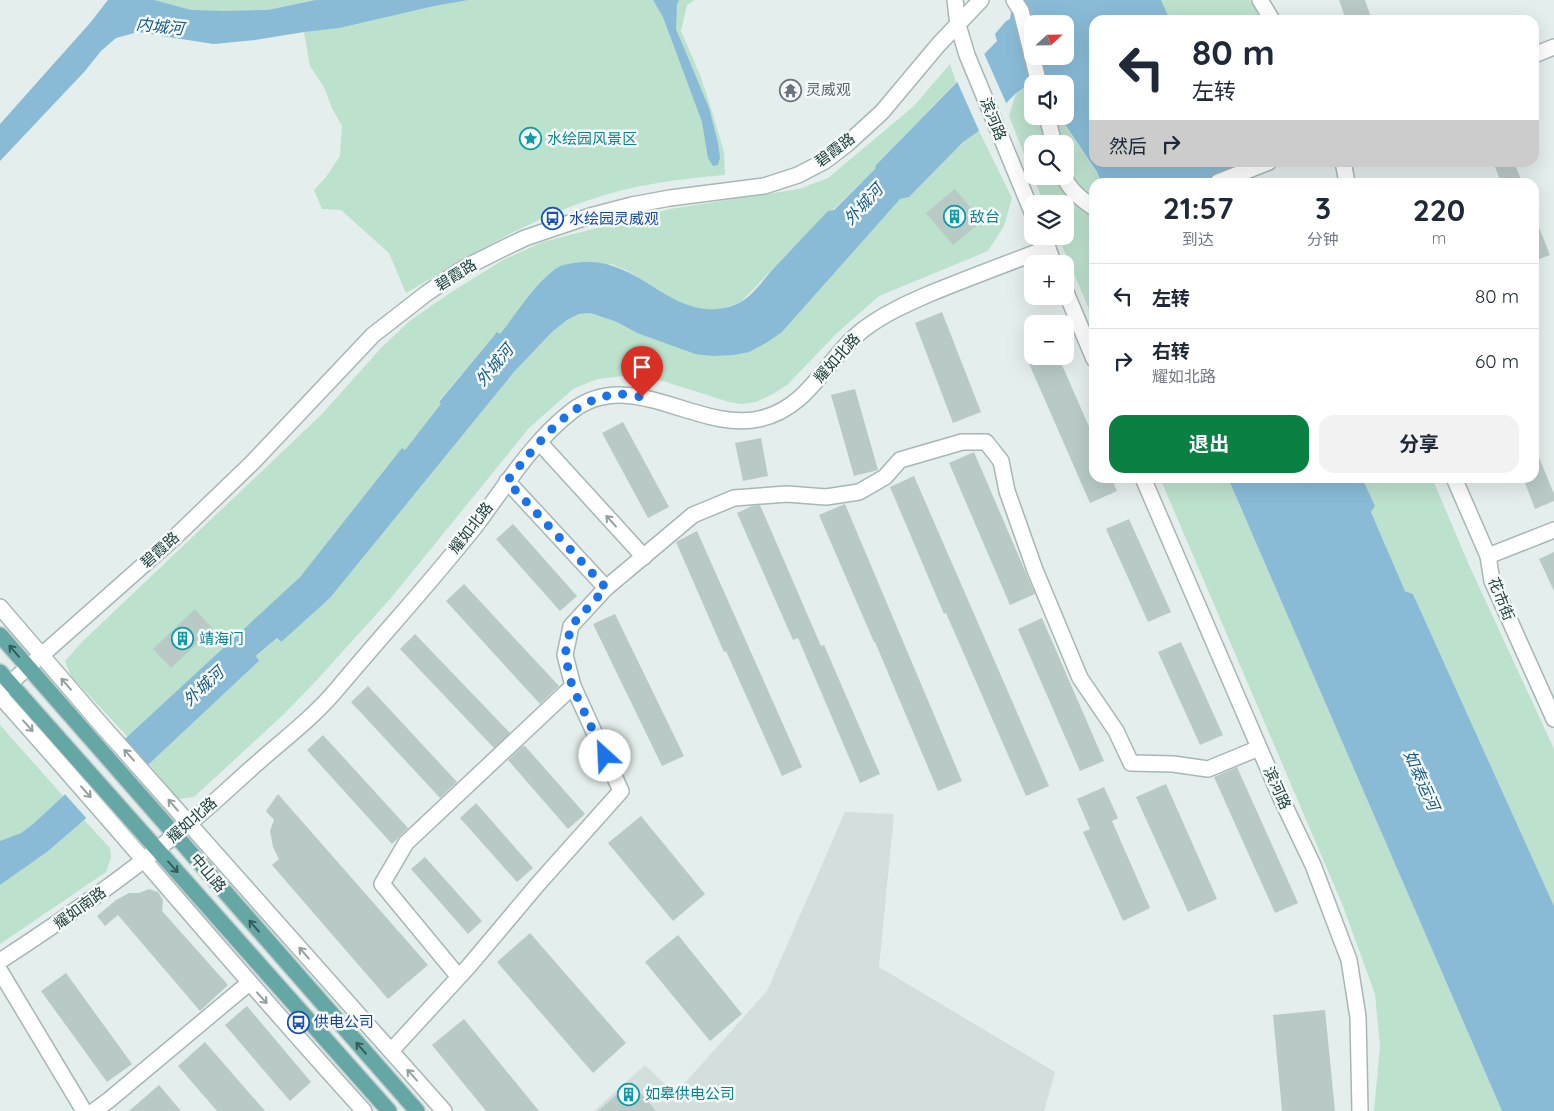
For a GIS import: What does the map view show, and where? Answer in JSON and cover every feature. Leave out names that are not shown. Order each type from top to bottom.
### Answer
[{"type":"main road","name":"中山路","points":[[0,635],[416,1111]]},
{"type":"main road","name":"中山路","points":[[2,686],[123,823],[157,850],[390,1111]]},
{"type":"street","points":[[955,0],[958,25]]},
{"type":"street","name":"碧霞路","points":[[2,686],[42,655],[220,496],[373,336],[412,304],[464,268],[525,238],[590,216],[632,205],[670,198],[764,186],[798,175],[824,161],[847,144],[882,112],[939,44],[981,0]]},
{"type":"street","points":[[1014,0],[1021,11],[1037,75]]},
{"type":"street","points":[[1260,0],[1269,15]]},
{"type":"street","name":"滨河路","points":[[958,25],[966,55],[1025,195]]},
{"type":"street","points":[[1539,53],[1554,47]]},
{"type":"street","points":[[1228,178],[1256,167]]},
{"type":"street","points":[[1068,185],[1081,200],[1089,205]]},
{"type":"street","name":"耀如北路","points":[[157,850],[310,717],[336,691],[477,523],[507,481],[551,430],[574,410],[594,399],[620,394],[642,397],[671,404],[700,415],[726,419],[756,420],[780,413],[801,398],[849,342],[864,329],[896,309],[1038,245]]},
{"type":"street","points":[[1071,305],[1089,347]]},
{"type":"street","points":[[391,1051],[469,966],[538,884],[621,791],[572,686],[565,655],[571,626],[606,588],[693,515],[734,498],[787,494],[826,497],[859,492],[885,477],[900,460],[962,442],[986,442],[1001,461],[1007,491],[1035,570],[1080,678],[1116,731],[1131,763],[1173,764],[1208,770],[1259,748]]},
{"type":"street","points":[[540,443],[644,557]]},
{"type":"street","points":[[507,481],[606,588]]},
{"type":"street","name":"滨河路","points":[[1145,483],[1259,748],[1313,865],[1349,960],[1358,1017],[1360,1111]]},
{"type":"street","name":"花市街","points":[[1456,483],[1488,556],[1492,582],[1554,719]]},
{"type":"street","points":[[1488,556],[1554,530]]},
{"type":"street","points":[[0,607],[444,1111]]},
{"type":"street","points":[[458,976],[382,884],[406,843],[572,686]]},
{"type":"street","points":[[123,823],[144,860],[249,983],[364,1111]]},
{"type":"street","name":"耀如南路","points":[[0,962],[89,902],[157,850]]},
{"type":"street","points":[[0,972],[84,1111]]},
{"type":"street","points":[[94,1111],[249,983]]},
{"type":"shaded area","points":[[845,812],[894,814],[879,967],[1055,1072],[1044,1111],[594,1111],[645,1065],[675,1094],[767,991]]},
{"type":"green space","name":"水绘园风景区","points":[[127,0],[695,0],[687,5],[681,31],[700,75],[710,105],[724,152],[725,175],[655,183],[603,195],[586,201],[516,231],[406,293],[389,253],[341,210],[322,209],[314,190],[326,177],[340,156],[342,126],[332,108],[324,87],[310,66],[304,32],[214,44],[160,36]]},
{"type":"green space","points":[[1161,0],[1250,0],[1258,15],[1168,15]]},
{"type":"green space","points":[[950,64],[956,82],[876,165],[875,169],[788,253],[740,303],[715,310],[695,308],[672,298],[626,270],[611,264],[534,289],[500,335],[496,333],[439,401],[442,404],[405,450],[402,449],[300,577],[128,737],[71,676],[65,661],[82,642],[321,415],[382,347],[411,320],[503,260],[543,242],[670,209],[799,189],[828,178],[914,106]]},
{"type":"green space","points":[[1024,88],[1024,125],[1066,125],[1072,135],[1024,135],[1024,154],[1009,116],[1016,93]]},
{"type":"green space","points":[[979,131],[1012,198],[1004,226],[988,251],[879,296],[837,333],[788,384],[756,402],[742,404],[729,402],[663,381],[623,376],[597,379],[573,389],[529,428],[391,598],[315,682],[284,714],[194,797],[178,799],[149,764],[259,661],[256,657],[277,638],[280,642],[330,598],[514,372],[552,332],[567,320],[579,314],[589,313],[617,322],[637,333],[695,354],[782,332],[900,198],[963,142]]},
{"type":"green space","points":[[1074,138],[1089,161],[1089,167],[1093,167],[1099,178],[1089,178],[1089,309],[1074,274],[1074,255],[1066,255],[1062,245],[1074,245],[1074,195],[1040,195],[1037,185],[1074,185]]},
{"type":"green space","points":[[1162,483],[1230,483],[1502,1111],[1374,1111],[1380,1047],[1375,994],[1343,906]]},
{"type":"green space","points":[[1364,483],[1434,483],[1469,565],[1554,749],[1554,906],[1413,594],[1405,591],[1371,512],[1374,506]]},
{"type":"green space","points":[[0,725],[63,796],[21,833],[0,841]]},
{"type":"green space","points":[[84,820],[110,848],[111,858],[106,872],[0,944],[0,885],[47,852]]},
{"type":"water","name":"内城河","points":[[108,0],[154,0],[191,10],[223,11],[268,10],[316,0],[468,0],[339,28],[255,40],[214,44],[138,32],[116,38],[101,51],[85,71],[0,161],[0,124],[90,23]]},
{"type":"water","points":[[653,0],[679,0],[677,4],[676,29],[709,108],[718,143],[720,158],[718,165],[713,166],[708,158],[702,122],[663,17]]},
{"type":"water","name":"外城河","points":[[1013,0],[1161,0],[1168,15],[1089,15],[1089,160],[1066,125],[1074,125],[1074,75],[1024,75],[1024,88],[1016,93],[979,131],[963,142],[909,197],[900,199],[782,332],[749,352],[713,356],[695,354],[637,333],[617,322],[590,313],[579,314],[567,320],[552,332],[514,372],[330,598],[281,642],[277,638],[256,656],[259,661],[149,764],[47,852],[0,885],[0,841],[21,833],[33,824],[300,577],[402,448],[405,450],[441,404],[439,402],[497,332],[500,334],[546,277],[560,266],[567,264],[582,262],[604,264],[624,270],[677,301],[695,307],[715,309],[737,304],[747,298],[828,211],[834,210],[875,169],[876,165],[997,41],[995,34],[1010,19]]},
{"type":"water","points":[[1094,167],[1238,167],[1243,178],[1099,178]]},
{"type":"water","name":"如泰运河","points":[[1230,483],[1364,483],[1375,506],[1371,512],[1405,591],[1413,594],[1554,906],[1554,1111],[1502,1111]]},
{"type":"pier","points":[[983,51],[1007,105],[980,133],[956,79]]},
{"type":"pier","points":[[121,740],[147,769],[88,820],[63,792]]},
{"type":"building","points":[[1339,0],[1365,0],[1370,15],[1344,15]]},
{"type":"building","points":[[1495,167],[1516,167],[1520,178],[1499,178]]},
{"type":"building","name":"敌台","points":[[955,189],[982,221],[953,245],[926,213]]},
{"type":"building","points":[[1539,228],[1550,255],[1539,259]]},
{"type":"building","points":[[942,312],[981,412],[953,423],[915,323]]},
{"type":"building","points":[[1030,365],[1062,365],[1089,427],[1089,483],[1113,483],[1117,491],[1090,503]]},
{"type":"building","points":[[855,389],[878,470],[854,476],[831,395]]},
{"type":"building","points":[[623,422],[669,507],[648,518],[602,433]]},
{"type":"building","points":[[761,438],[768,476],[743,481],[735,443]]},
{"type":"building","points":[[974,452],[1035,594],[1010,605],[949,463]]},
{"type":"building","points":[[1539,457],[1554,494],[1554,501],[1535,509],[1525,483],[1539,483]]},
{"type":"building","points":[[914,476],[1049,786],[1026,796],[946,613],[944,614],[890,487]]},
{"type":"building","points":[[845,504],[962,781],[938,791],[819,515]]},
{"type":"building","points":[[760,505],[821,646],[824,645],[880,774],[860,783],[798,638],[793,640],[737,513],[752,506]]},
{"type":"building","points":[[1129,519],[1171,612],[1148,622],[1106,529]]},
{"type":"building","points":[[513,524],[577,596],[560,611],[496,539]]},
{"type":"building","points":[[697,531],[802,767],[782,776],[726,651],[724,652],[676,542]]},
{"type":"building","points":[[1554,552],[1554,591],[1539,559]]},
{"type":"building","points":[[464,584],[559,686],[540,704],[446,601]]},
{"type":"building","name":"靖海门","points":[[195,609],[213,629],[171,668],[153,649]]},
{"type":"building","points":[[615,614],[684,756],[662,766],[593,624]]},
{"type":"building","points":[[1042,618],[1104,761],[1080,771],[1018,629]]},
{"type":"building","points":[[415,634],[510,733],[494,748],[400,649]]},
{"type":"building","points":[[1181,642],[1223,735],[1200,745],[1158,652]]},
{"type":"building","points":[[368,686],[457,782],[440,798],[351,702]]},
{"type":"building","points":[[323,735],[408,828],[392,844],[307,750]]},
{"type":"building","points":[[523,746],[585,814],[568,829],[508,760]]},
{"type":"building","points":[[1237,767],[1298,903],[1275,913],[1214,777]]},
{"type":"building","points":[[1166,784],[1217,899],[1188,912],[1136,797]]},
{"type":"building","points":[[1104,787],[1118,818],[1112,821],[1150,908],[1123,921],[1083,832],[1090,829],[1077,799]]},
{"type":"building","points":[[278,794],[428,965],[388,999],[272,865],[279,859],[273,847],[270,831],[274,820],[266,811]]},
{"type":"building","points":[[476,803],[533,868],[517,882],[460,818]]},
{"type":"building","points":[[641,816],[705,894],[673,921],[608,843]]},
{"type":"building","points":[[425,857],[482,921],[468,934],[411,869]]},
{"type":"building","points":[[149,889],[158,892],[163,900],[162,911],[228,985],[200,1011],[118,915],[105,926],[97,916],[116,900],[129,893],[139,893]]},
{"type":"building","points":[[530,933],[626,1043],[593,1073],[497,962]]},
{"type":"building","points":[[678,935],[742,1014],[710,1041],[645,962]]},
{"type":"building","points":[[66,973],[132,1064],[107,1082],[41,991]]},
{"type":"building","points":[[247,1006],[311,1082],[290,1101],[225,1025]]},
{"type":"building","points":[[1325,1010],[1335,1111],[1282,1111],[1273,1015]]},
{"type":"building","points":[[464,1019],[539,1111],[486,1111],[432,1045]]},
{"type":"building","points":[[205,1042],[265,1111],[217,1111],[178,1066]]},
{"type":"building","name":"如皋供电公司","points":[[631,1082],[656,1111],[598,1111]]},
{"type":"building","points":[[159,1085],[181,1111],[129,1111]]},
{"type":"place","name":"灵威观","points":[[790,90]]},
{"type":"place","name":"水绘园风景区","points":[[531,139]]},
{"type":"place","name":"敌台","points":[[954,217]]},
{"type":"place","name":"水绘园灵威观","points":[[553,219]]},
{"type":"place","name":"靖海门","points":[[183,639]]},
{"type":"place","name":"供电公司","points":[[298,1022]]},
{"type":"place","name":"如皋供电公司","points":[[629,1094]]},
{"type":"route","points":[[605,756],[572,686],[565,655],[571,626],[606,588],[507,481],[551,430],[574,410],[594,399],[620,394],[642,397]]}]
